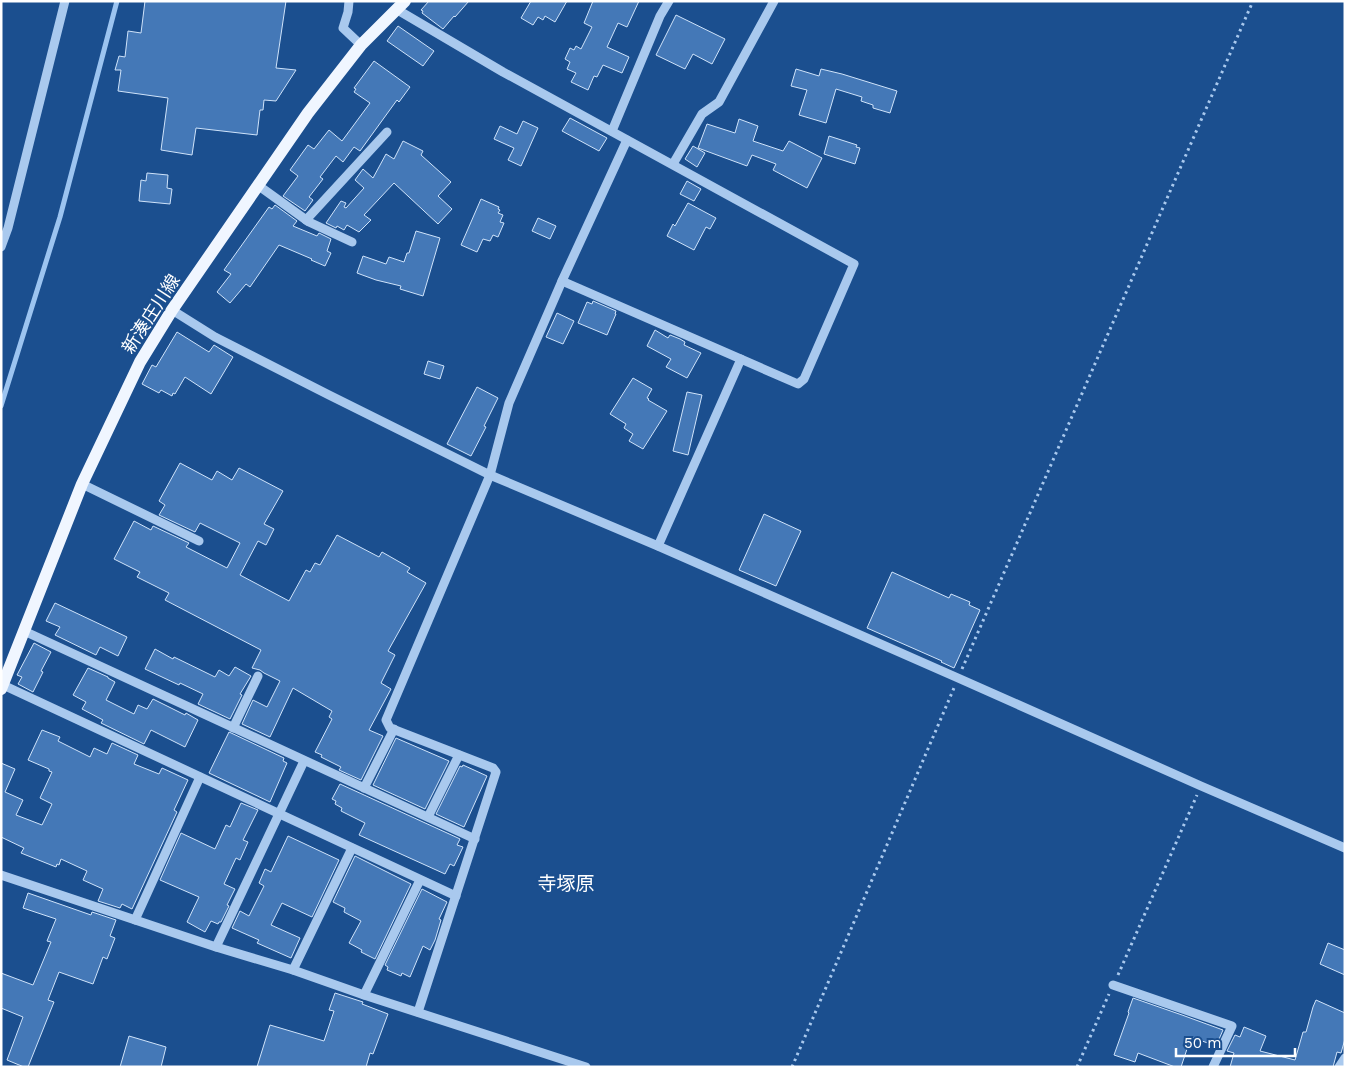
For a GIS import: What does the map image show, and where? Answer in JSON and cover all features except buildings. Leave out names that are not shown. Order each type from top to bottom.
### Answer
[{"type":"main road","name":"新湊庄川線","points":[[2,687],[82,484],[140,362],[172,310],[308,113],[360,45],[401,5]]},
{"type":"street","points":[[1,247],[8,228],[65,1]]},
{"type":"street","points":[[349,1],[343,28],[360,45]]},
{"type":"street","points":[[612,131],[660,16],[669,1]]},
{"type":"street","points":[[673,164],[702,114],[719,102],[774,1]]},
{"type":"street","points":[[401,5],[503,72],[854,264],[804,379],[798,384],[562,281]]},
{"type":"street","points":[[306,220],[387,132]]},
{"type":"street","points":[[418,1012],[496,772],[493,768],[390,728],[386,720],[490,475],[509,403],[562,281],[627,140]]},
{"type":"street","points":[[258,186],[306,220],[352,242]]},
{"type":"street","points":[[172,310],[215,337],[490,475],[658,546],[1345,848]]},
{"type":"street","points":[[658,546],[741,359]]},
{"type":"street","points":[[82,484],[199,541]]},
{"type":"street","points":[[24,631],[475,839]]},
{"type":"street","points":[[233,728],[258,676]]},
{"type":"street","points":[[2,687],[456,896]]},
{"type":"street","points":[[364,788],[394,729]]},
{"type":"street","points":[[428,818],[458,755]]},
{"type":"street","points":[[216,947],[304,760]]},
{"type":"street","points":[[134,920],[200,778]]},
{"type":"street","points":[[294,970],[352,848]]},
{"type":"street","points":[[1,876],[216,947],[294,970],[364,995],[586,1067]]},
{"type":"street","points":[[364,995],[420,880]]},
{"type":"street","points":[[1113,985],[1232,1026],[1213,1067]]},
{"type":"street","points":[[1339,1067],[1345,1058]]},
{"type":"path","points":[[792,1067],[958,678],[1253,1]]},
{"type":"path","points":[[1077,1067],[1201,786]]},
{"type":"waterway","points":[[1,406],[60,217],[117,1]]},
{"type":"district","name":"寺塚原","points":[[566,883]]}]
